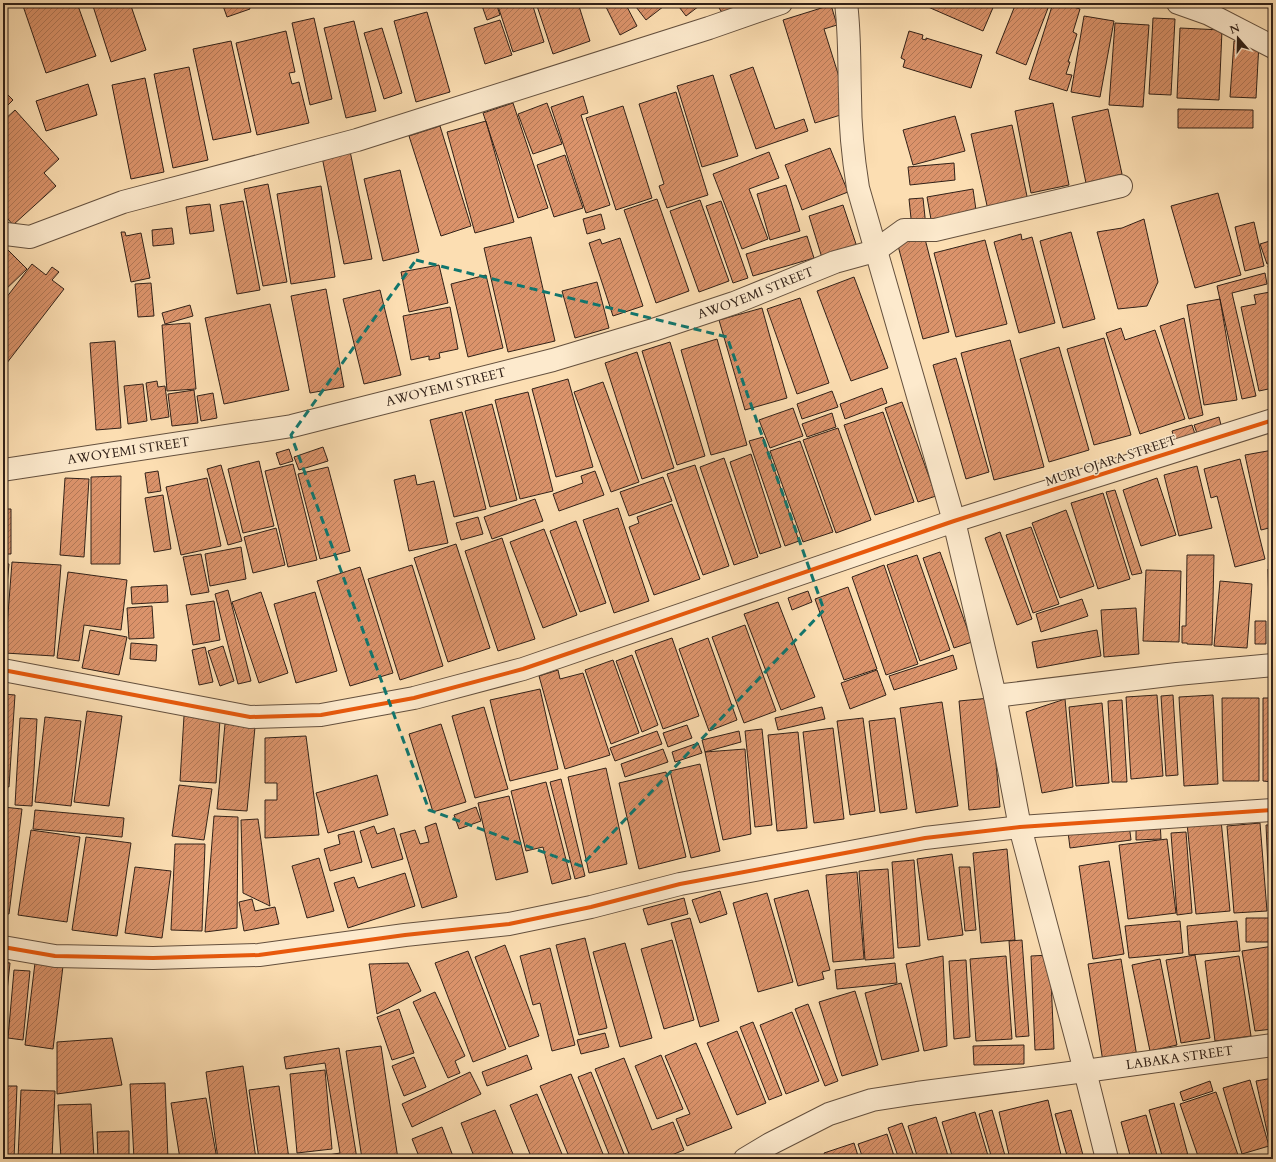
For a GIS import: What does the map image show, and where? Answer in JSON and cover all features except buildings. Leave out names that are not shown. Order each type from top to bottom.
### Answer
[{"type":"street","points":[[3,233],[30,237],[123,202],[358,140],[709,28],[781,3]]},
{"type":"street","points":[[846,3],[850,30],[851,144],[858,188],[954,521],[995,696],[1020,827],[1107,1159]]},
{"type":"street","points":[[1178,3],[1209,14],[1273,47]]},
{"type":"street","name":"AWOYEMI STREET","points":[[3,470],[300,424],[552,360],[646,332],[734,303],[835,262],[875,250],[904,230],[935,230],[1121,186]]},
{"type":"street","name":"MURI OJARA STREET","points":[[3,670],[250,717],[321,715],[414,698],[523,669],[954,521],[1273,420]]},
{"type":"street","points":[[995,696],[1177,674],[1273,665]]},
{"type":"street","points":[[3,947],[55,956],[153,958],[259,955],[405,935],[508,924],[591,907],[680,884],[925,838],[1020,827],[1273,810]]},
{"type":"street","name":"LABAKA STREET","points":[[745,1159],[770,1144],[829,1114],[872,1100],[1273,1045]]},
{"type":"highlighted area","points":[[416,260],[727,337],[824,610],[581,866],[429,810],[291,435]]},
{"type":"cycle path","points":[[3,670],[250,717],[321,715],[414,698],[523,669],[954,521],[1273,420]]},
{"type":"cycle path","points":[[3,947],[55,956],[153,958],[259,955],[405,935],[509,924],[591,907],[680,884],[925,838],[1020,827],[1273,810]]}]
